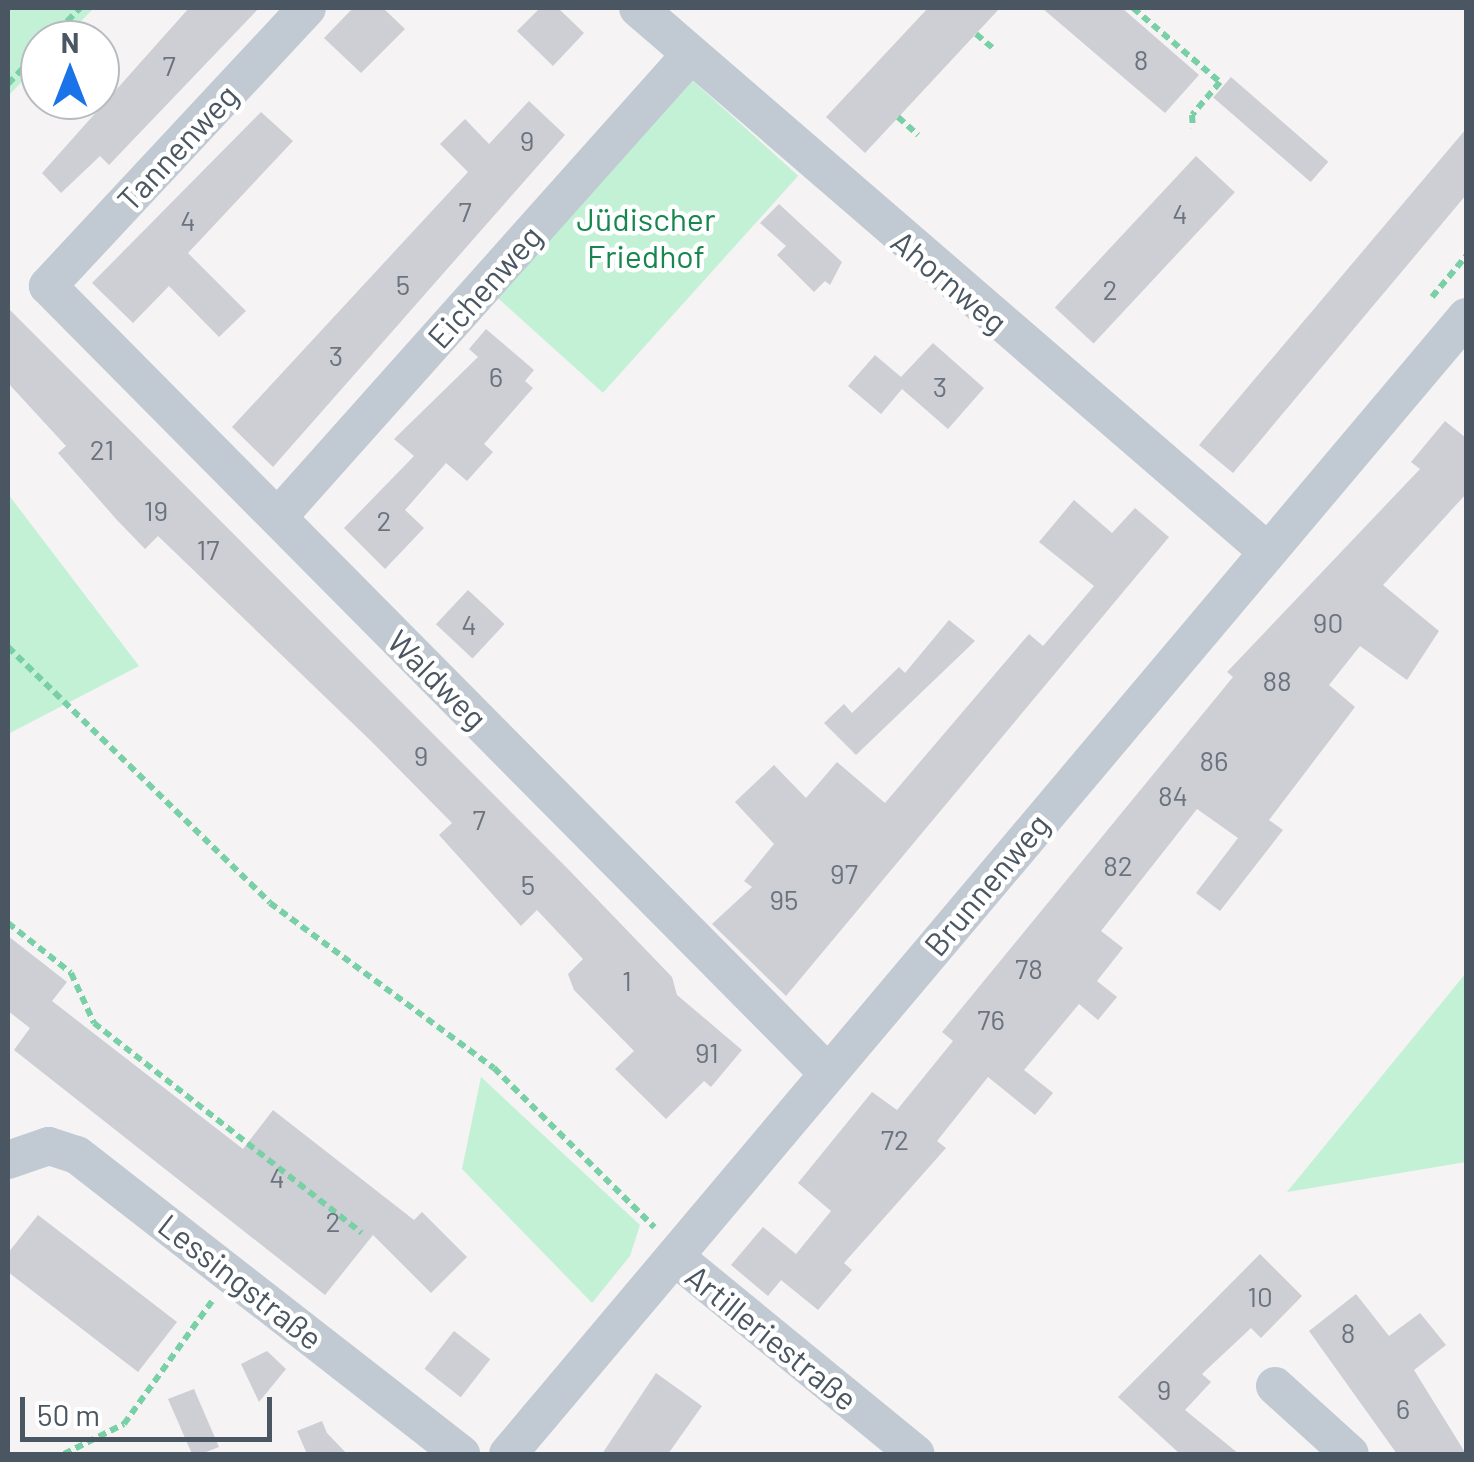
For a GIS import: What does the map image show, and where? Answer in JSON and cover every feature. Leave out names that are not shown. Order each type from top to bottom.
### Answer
[{"type":"street","name":"Tannenweg","points":[[48,286],[307,8]]},
{"type":"street","name":"Ahornweg","points":[[638,8],[1266,550]]},
{"type":"street","name":"Eichenweg","points":[[278,517],[690,56]]},
{"type":"street","name":"Waldweg","points":[[48,286],[828,1073]]},
{"type":"street","name":"Brunnenweg","points":[[508,1454],[1466,317]]},
{"type":"street","name":"Lessingstraße","points":[[8,1160],[50,1146],[76,1155],[461,1454]]},
{"type":"street","name":"Artilleriestraße","points":[[675,1257],[916,1454]]},
{"type":"street","points":[[1275,1386],[1350,1454]]},
{"type":"path","points":[[1134,8],[1220,82],[1192,116],[1193,128]]},
{"type":"path","points":[[976,34],[995,50]]},
{"type":"path","points":[[898,117],[918,135]]},
{"type":"path","points":[[8,647],[270,903],[494,1068],[644,1213],[675,1257]]},
{"type":"path","points":[[8,923],[71,973],[92,1027],[336,1217],[362,1232]]},
{"type":"path","points":[[23,948],[29,940]]},
{"type":"path","points":[[64,1454],[124,1424],[231,1272]]},
{"type":"green space","points":[[8,8],[94,8],[82,20],[20,20],[20,84],[8,96]]},
{"type":"green space","name":"Jüdischer Friedhof","points":[[692,80],[798,176],[603,393],[497,297]]},
{"type":"green space","points":[[8,494],[139,666],[8,734]]},
{"type":"green space","points":[[1466,973],[1466,1162],[1287,1192]]},
{"type":"green space","points":[[481,1077],[640,1225],[630,1256],[592,1303],[462,1169]]},
{"type":"building","points":[[189,8],[259,8],[109,165],[100,156],[61,193],[42,173],[89,120],[120,120],[120,85]]},
{"type":"building","points":[[353,8],[383,8],[405,29],[361,73],[324,38]]},
{"type":"building","points":[[540,8],[558,8],[584,33],[553,66],[517,31]]},
{"type":"building","points":[[928,8],[1000,8],[865,153],[826,117]]},
{"type":"building","points":[[1042,8],[1122,8],[1199,75],[1165,113]]},
{"type":"building","points":[[1231,77],[1328,162],[1311,182],[1213,97]]},
{"type":"building","points":[[529,101],[565,135],[273,467],[232,427],[468,172],[440,144],[465,119],[489,144]]},
{"type":"building","points":[[261,112],[293,141],[188,253],[246,311],[219,337],[169,286],[133,323],[92,283]]},
{"type":"building","points":[[1466,129],[1466,195],[1233,473],[1199,445]]},
{"type":"building","points":[[1196,156],[1235,192],[1094,344],[1055,307]]},
{"type":"building","points":[[779,204],[842,262],[830,285],[825,281],[814,292],[777,255],[786,246],[760,223]]},
{"type":"building","points":[[8,308],[567,868],[672,977],[677,995],[742,1050],[711,1087],[704,1081],[666,1119],[615,1069],[634,1051],[574,990],[568,974],[583,959],[537,910],[521,926],[439,835],[452,823],[371,741],[158,536],[145,549],[117,520],[58,453],[66,446],[8,383]]},
{"type":"building","points":[[486,329],[534,370],[525,381],[533,388],[484,444],[493,452],[467,481],[446,463],[405,510],[424,528],[385,569],[344,528],[414,456],[394,439],[478,357],[469,349]]},
{"type":"building","points":[[933,343],[984,388],[948,429],[902,389],[881,414],[848,386],[875,355],[901,377]]},
{"type":"building","points":[[1445,421],[1466,438],[1466,494],[1383,585],[1439,631],[1407,680],[1360,646],[1329,685],[1355,707],[1269,820],[1283,830],[1220,911],[1196,893],[1238,838],[1197,809],[1101,931],[1123,948],[1097,981],[1117,997],[1098,1020],[1079,1004],[1024,1070],[1053,1093],[1035,1115],[988,1077],[937,1141],[946,1148],[844,1263],[852,1270],[818,1310],[781,1280],[768,1296],[731,1265],[763,1227],[796,1254],[831,1211],[798,1183],[872,1092],[897,1110],[953,1041],[942,1032],[1233,677],[1227,672],[1420,469],[1411,462]]},
{"type":"building","points":[[1074,500],[1112,533],[1135,508],[1169,537],[786,996],[712,924],[752,887],[744,881],[774,844],[735,802],[774,765],[806,798],[837,762],[885,803],[1029,634],[1043,646],[1094,586],[1039,542]]},
{"type":"building","points":[[468,590],[505,624],[473,658],[436,624]]},
{"type":"building","points":[[949,620],[975,641],[856,755],[824,723],[844,704],[852,713],[899,667],[905,673]]},
{"type":"building","points":[[8,936],[67,982],[52,1001],[243,1149],[273,1110],[414,1220],[422,1212],[467,1257],[431,1293],[373,1235],[325,1295],[14,1050],[30,1028],[8,1011]]},
{"type":"building","points":[[38,1215],[177,1322],[138,1372],[8,1272],[8,1253]]},
{"type":"building","points":[[1260,1254],[1302,1296],[1261,1338],[1251,1328],[1202,1374],[1211,1382],[1185,1410],[1239,1454],[1180,1454],[1118,1397]]},
{"type":"building","points":[[1356,1294],[1389,1336],[1420,1313],[1446,1345],[1414,1370],[1466,1454],[1397,1454],[1309,1331]]},
{"type":"building","points":[[454,1331],[490,1359],[461,1397],[424,1369]]},
{"type":"building","points":[[267,1351],[286,1369],[259,1402],[241,1364]]},
{"type":"building","points":[[656,1373],[702,1406],[668,1454],[602,1454]]},
{"type":"building","points":[[194,1389],[219,1447],[201,1454],[192,1454],[168,1399]]},
{"type":"building","points":[[322,1421],[327,1433],[347,1454],[307,1454],[297,1431]]}]
